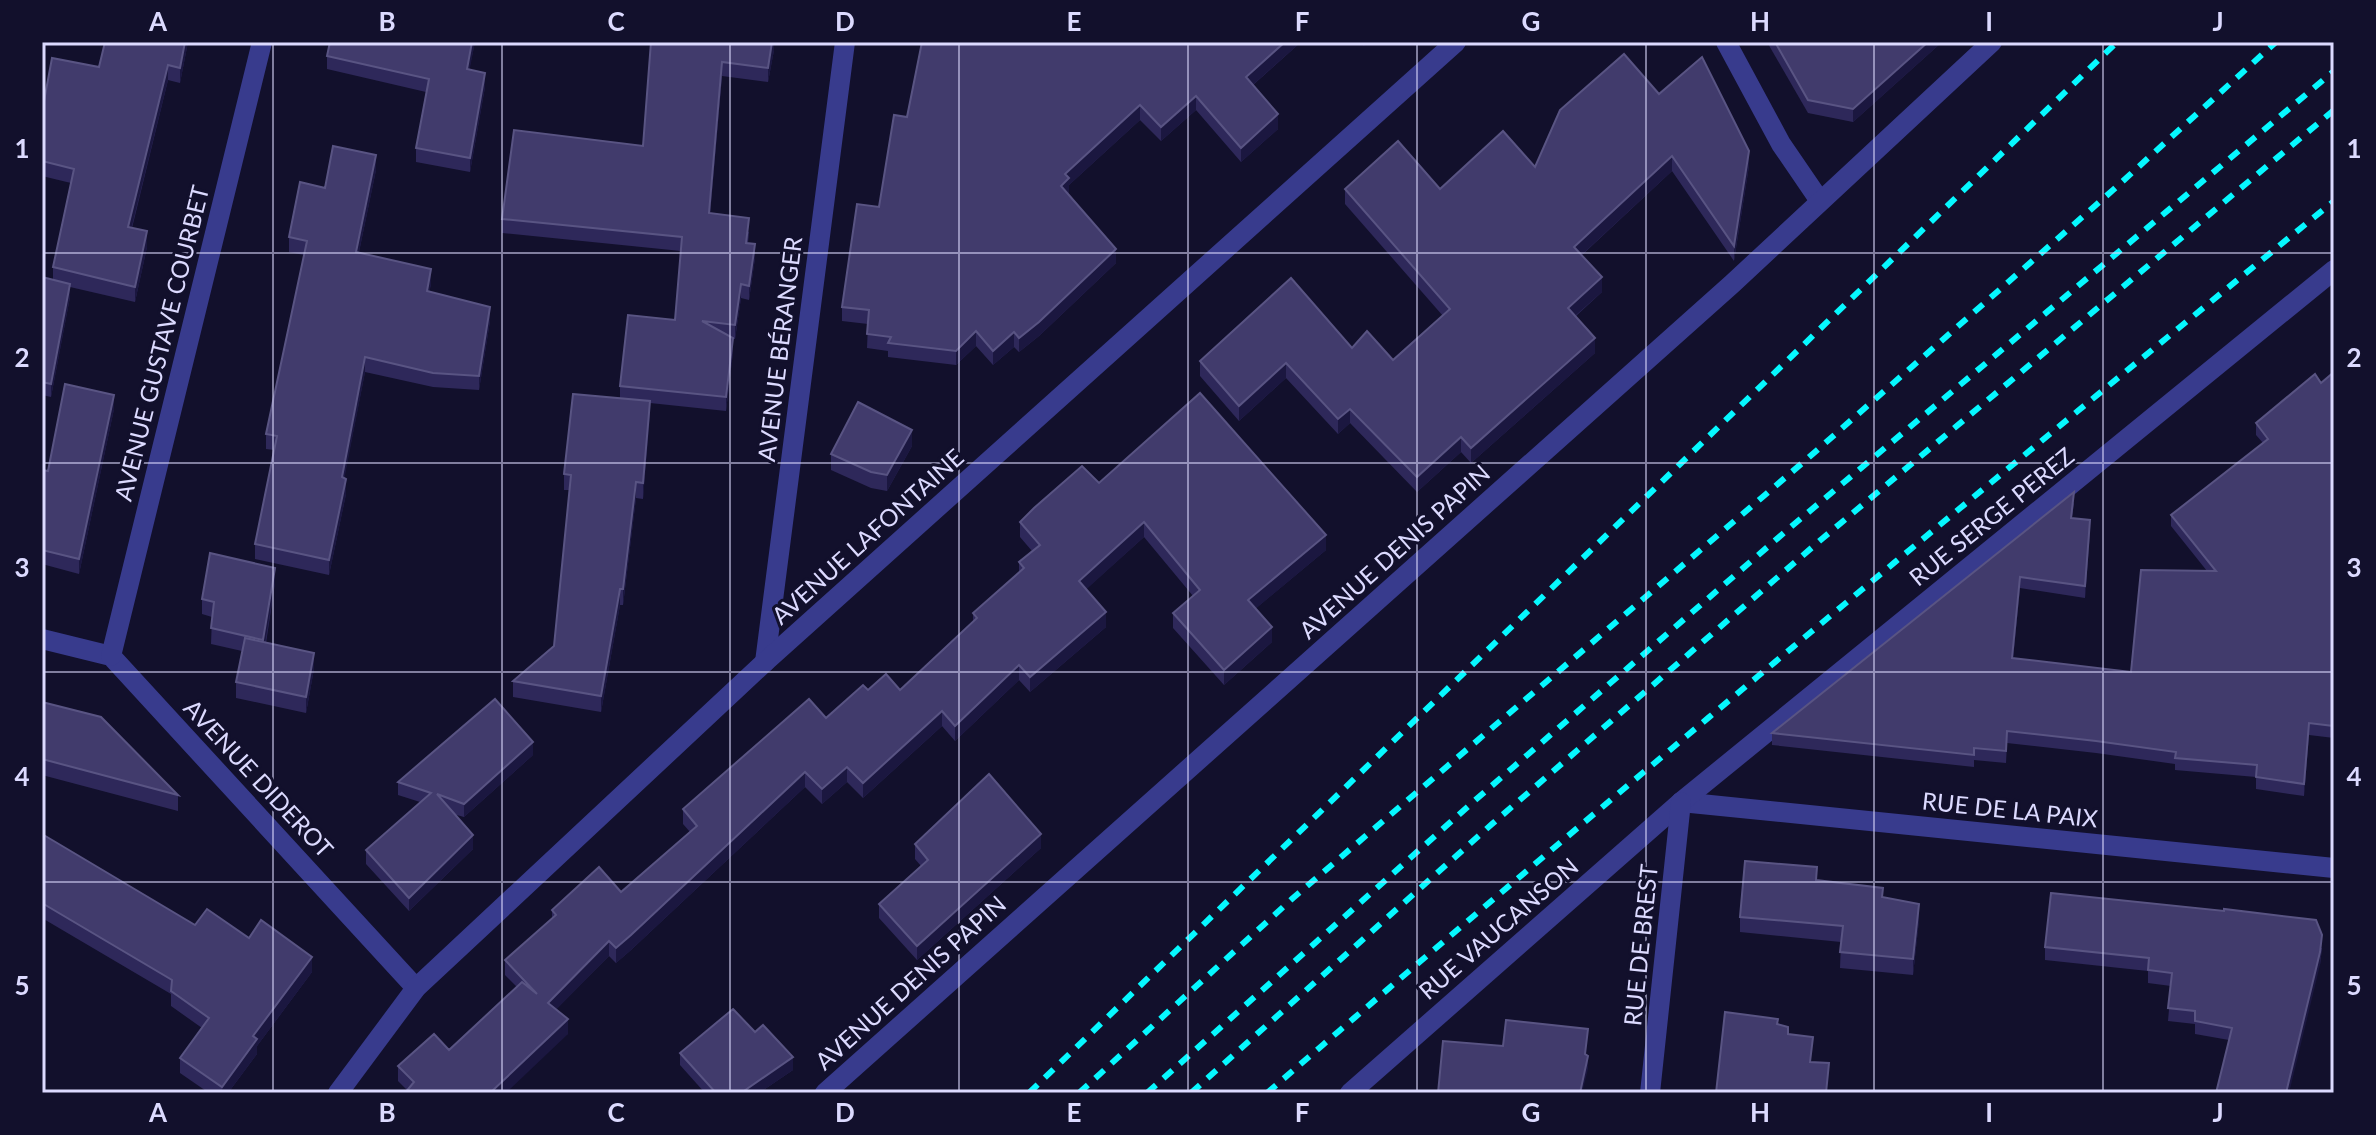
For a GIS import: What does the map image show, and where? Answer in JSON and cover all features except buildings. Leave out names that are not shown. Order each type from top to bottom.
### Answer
[{"type":"street","name":"AVENUE GUSTAVE COURBET","points":[[111,656],[262,42]]},
{"type":"street","name":"AVENUE BÉRANGER","points":[[765,662],[845,42]]},
{"type":"street","name":"AVENUE LAFONTAINE","points":[[338,1093],[416,988],[765,662],[1456,42]]},
{"type":"street","points":[[1726,42],[1781,144],[1820,201]]},
{"type":"street","name":"AVENUE DENIS PAPIN","points":[[825,1093],[1732,284],[1992,42]]},
{"type":"street","name":"RUE SERGE PEREZ","points":[[1681,802],[2334,270]]},
{"type":"street","points":[[42,639],[111,656]]},
{"type":"street","name":"AVENUE DIDEROT","points":[[111,656],[416,988]]},
{"type":"street","name":"RUE DE LA PAIX","points":[[1681,802],[2334,868]]},
{"type":"street","name":"RUE VAUCANSON","points":[[1350,1093],[1681,802]]},
{"type":"street","name":"RUE DE BREST","points":[[1650,1093],[1681,802]]},
{"type":"railway","points":[[1029,1093],[2117,42]]},
{"type":"railway","points":[[1079,1093],[1293,898],[1807,459],[2276,42]]},
{"type":"railway","points":[[1147,1093],[1473,802],[1786,531],[2334,71]]},
{"type":"railway","points":[[1191,1093],[1492,824],[1823,538],[2334,110]]},
{"type":"railway","points":[[1267,1093],[1798,643],[2334,201]]}]
